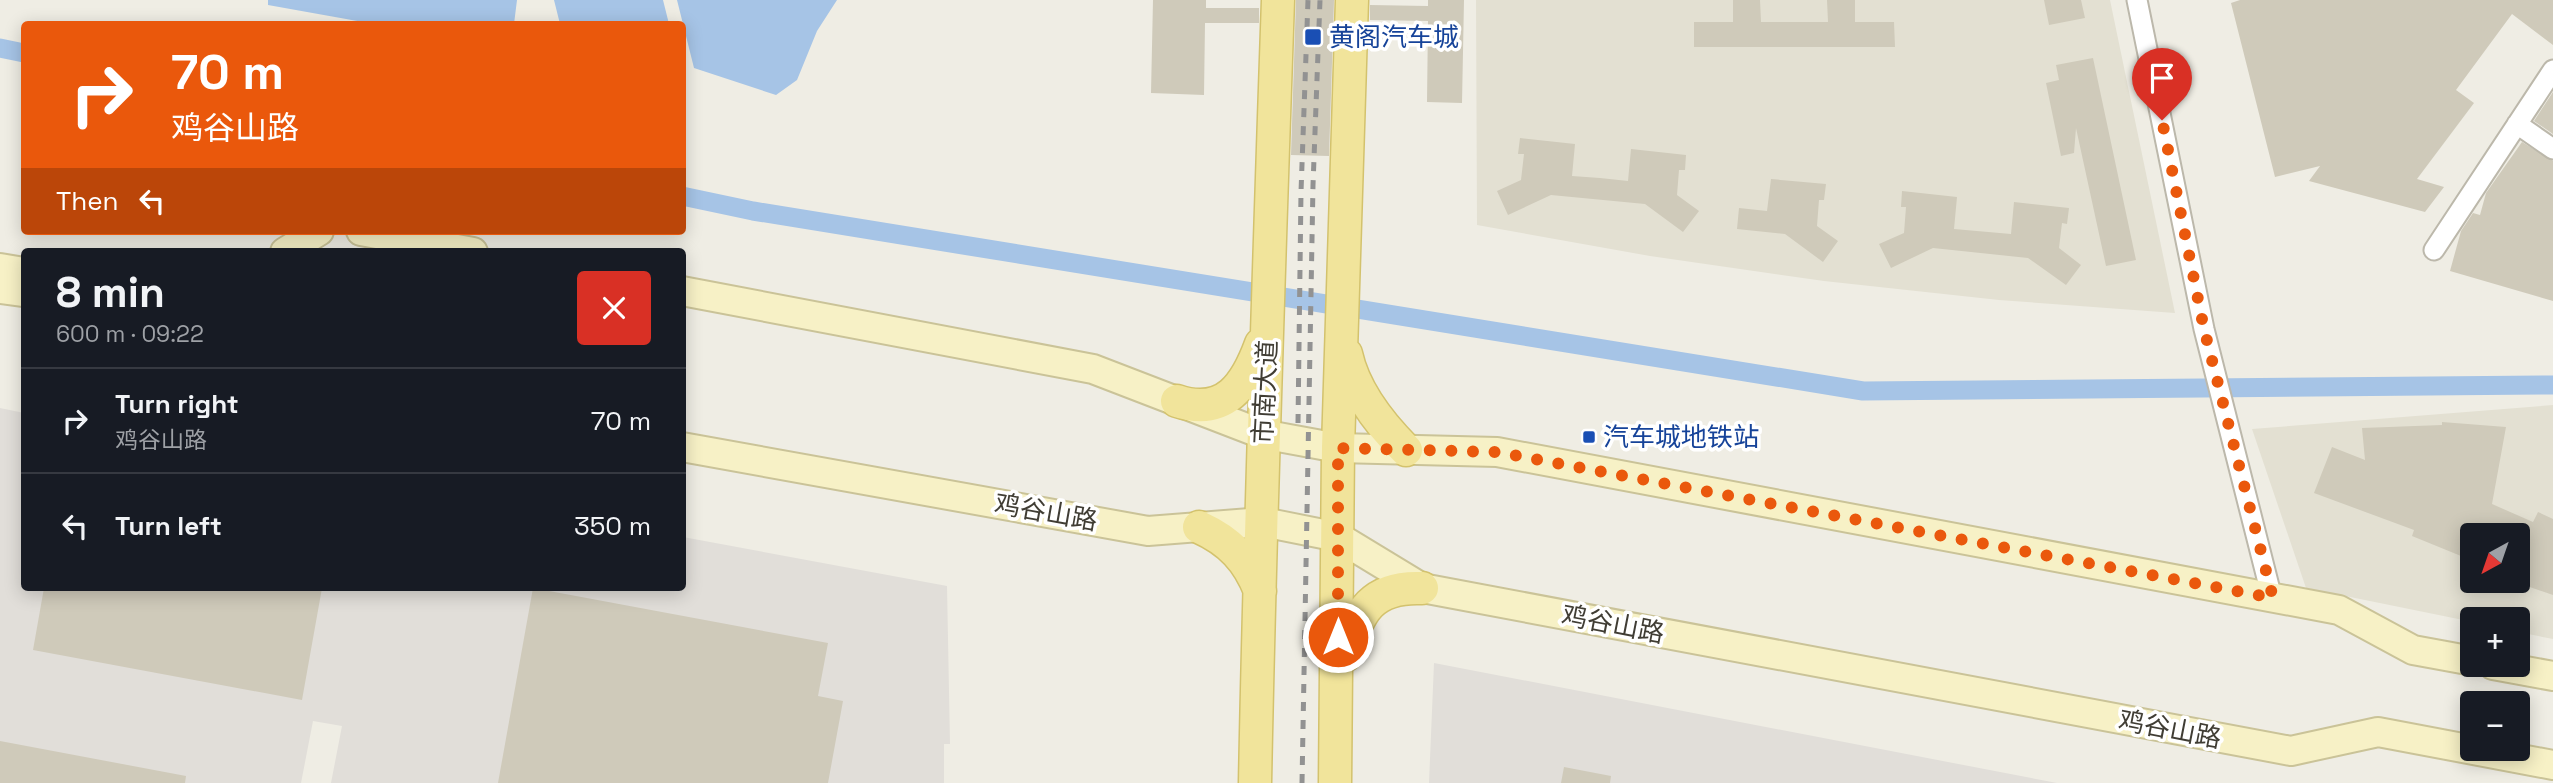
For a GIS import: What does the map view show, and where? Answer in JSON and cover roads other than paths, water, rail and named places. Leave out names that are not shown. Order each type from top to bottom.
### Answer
[{"type":"main road","name":"市南大道","points":[[1255,783],[1263,522],[1262,434],[1249,391],[1269,324],[1278,0]]},
{"type":"main road","points":[[1335,783],[1338,687],[1338,448],[1352,0]]},
{"type":"main road","points":[[292,248],[313,235]]},
{"type":"main road","points":[[382,235],[451,248]]},
{"type":"main road","points":[[0,268],[21,272]]},
{"type":"main road","points":[[0,289],[21,292]]},
{"type":"main road","points":[[686,293],[1093,369],[1262,434],[1338,448],[1497,452],[2339,610],[2413,650],[2460,659]]},
{"type":"main road","points":[[1342,331],[1354,377],[1373,410],[1406,450]]},
{"type":"main road","points":[[1177,401],[1207,406],[1249,391]]},
{"type":"main road","name":"鸡谷山路","points":[[686,448],[1148,531],[1263,522],[1338,537],[1422,588],[2291,751],[2378,732],[2553,765]]},
{"type":"main road","points":[[1199,527],[1231,545],[1249,566],[1260,591]]},
{"type":"main road","points":[[1338,687],[1355,624],[1363,610],[1390,591],[1422,588]]},
{"type":"main road","points":[[2530,672],[2553,676]]},
{"type":"street","points":[[2137,0],[2204,329],[2273,598]]},
{"type":"street","points":[[2434,250],[2553,70]]},
{"type":"street","points":[[2517,124],[2553,149]]},
{"type":"water","points":[[268,0],[517,0],[514,21],[357,21],[268,5]]},
{"type":"water","points":[[554,0],[663,0],[668,21],[559,21]]},
{"type":"water","points":[[677,0],[837,0],[817,31],[797,80],[776,95],[694,68],[686,36],[686,21],[682,21]]},
{"type":"waterway","points":[[0,48],[21,52]]},
{"type":"waterway","points":[[686,197],[753,211],[1863,391],[2553,385]]},
{"type":"railway","points":[[1298,423],[1301,192],[1308,0]]},
{"type":"railway","points":[[1302,783],[1313,185],[1320,0]]},
{"type":"place","name":"黄阁汽车城","points":[[1313,37]]},
{"type":"place","name":"汽车城地铁站","points":[[1589,437]]}]
